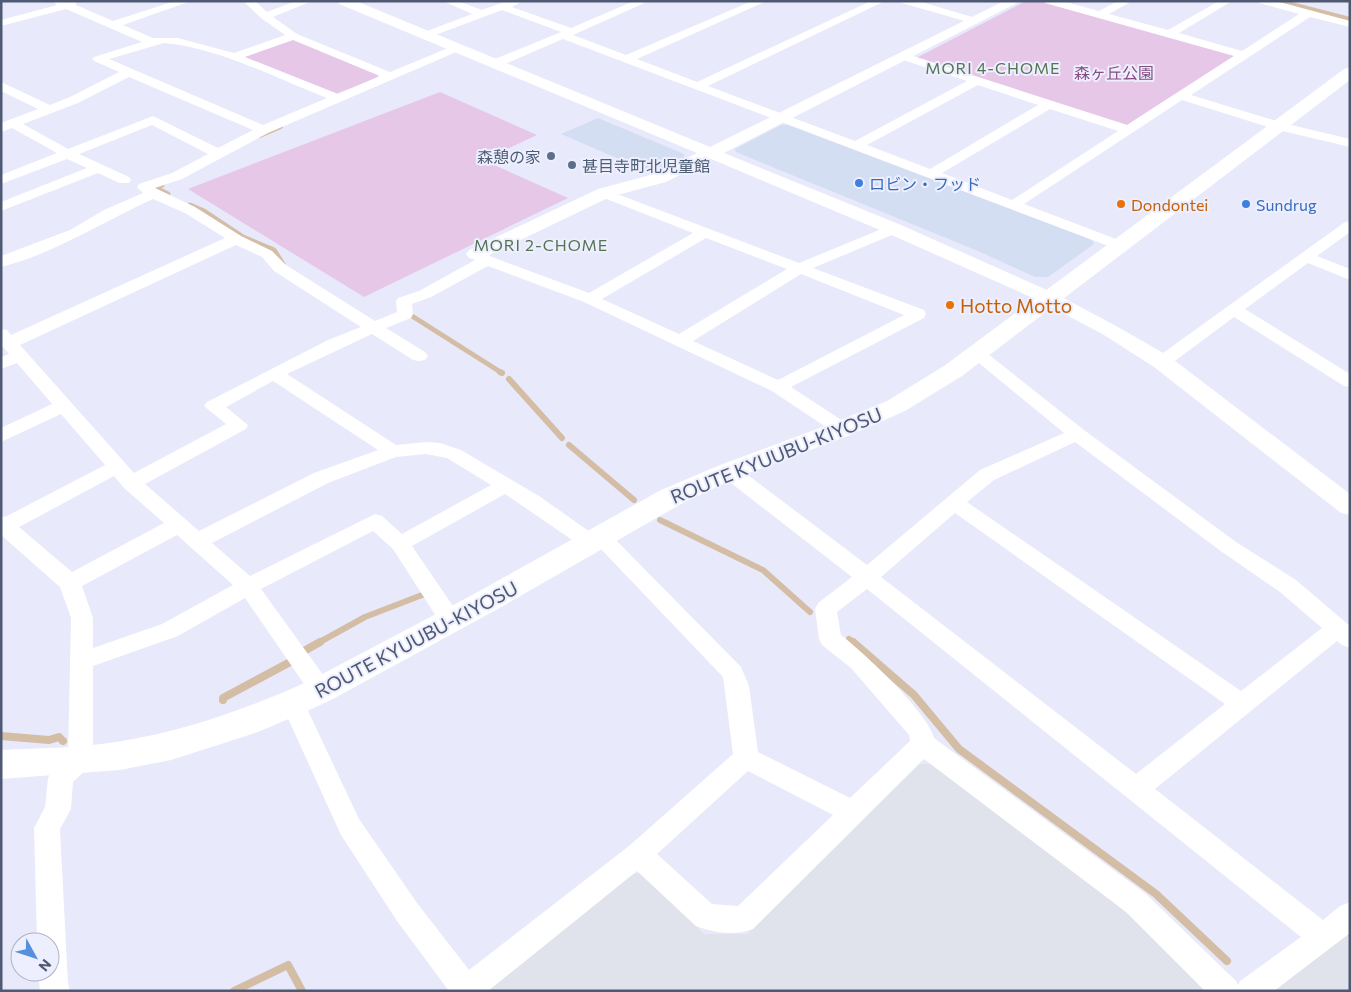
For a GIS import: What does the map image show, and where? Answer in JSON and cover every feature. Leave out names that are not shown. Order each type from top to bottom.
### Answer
[{"type":"main road","name":"ROUTE KYUUBU-KIYOSU","points":[[1,765],[120,756],[171,746],[246,722],[321,690],[451,621],[671,497],[729,471],[842,429],[912,397],[948,375],[977,354],[1350,72]]},
{"type":"street","points":[[1,23],[61,3],[81,1]]},
{"type":"street","points":[[113,25],[186,1]]},
{"type":"street","points":[[248,1],[293,36],[389,76]]},
{"type":"street","points":[[265,16],[307,1]]},
{"type":"street","points":[[344,1],[894,229],[1049,298],[1112,330],[1162,362],[1350,507]]},
{"type":"street","points":[[448,1],[482,14]]},
{"type":"street","points":[[426,35],[518,1]]},
{"type":"street","points":[[494,64],[644,1]]},
{"type":"street","points":[[627,59],[762,1]]},
{"type":"street","points":[[697,86],[880,1]]},
{"type":"street","points":[[906,1],[975,21]]},
{"type":"street","points":[[131,483],[239,425],[213,406],[334,344],[405,314],[404,301],[425,294],[482,257],[604,193],[660,178],[1015,1]]},
{"type":"street","points":[[1049,1],[1244,54]]},
{"type":"street","points":[[1100,15],[1127,1]]},
{"type":"street","points":[[1170,34],[1227,1]]},
{"type":"street","points":[[1263,1],[1350,24]]},
{"type":"street","points":[[1293,1],[1350,16]]},
{"type":"street","points":[[61,3],[152,42]]},
{"type":"street","points":[[503,7],[627,59],[1119,245]]},
{"type":"street","points":[[1013,205],[1308,13]]},
{"type":"street","points":[[234,57],[293,36]]},
{"type":"street","points":[[263,130],[98,58],[152,42],[164,40],[178,41],[234,57],[337,98]]},
{"type":"street","points":[[420,356],[280,268],[267,254],[236,239],[190,210],[164,199],[144,187],[177,176],[263,130],[457,48]]},
{"type":"street","points":[[904,57],[1128,130]]},
{"type":"street","points":[[7,126],[74,100],[129,72]]},
{"type":"street","points":[[856,146],[977,81]]},
{"type":"street","points":[[1,86],[48,109]]},
{"type":"street","points":[[1181,96],[1279,126],[1350,144]]},
{"type":"street","points":[[931,174],[1049,104]]},
{"type":"street","points":[[1,180],[153,120],[217,153]]},
{"type":"street","points":[[7,126],[124,180]]},
{"type":"street","points":[[1,207],[99,168]]},
{"type":"street","points":[[1,262],[74,233],[109,213],[154,193]]},
{"type":"street","points":[[604,193],[918,314],[778,387]]},
{"type":"street","points":[[1162,362],[1350,225]]},
{"type":"street","points":[[680,342],[800,268],[894,229]]},
{"type":"street","points":[[590,299],[705,232]]},
{"type":"street","points":[[1,364],[10,344],[236,239]]},
{"type":"street","points":[[482,257],[590,299],[778,387],[842,429]]},
{"type":"street","points":[[1306,257],[1350,275]]},
{"type":"street","points":[[1234,310],[1350,382]]},
{"type":"street","points":[[10,344],[131,483],[248,586],[321,690]]},
{"type":"street","points":[[977,354],[1077,434],[1229,547],[1288,586],[1343,634],[1242,704],[1136,790]]},
{"type":"street","points":[[274,374],[393,451]]},
{"type":"street","points":[[1,436],[63,406]]},
{"type":"street","points":[[1077,434],[987,475],[826,610],[830,639],[859,662],[920,731],[923,744],[1136,903],[1226,991]]},
{"type":"street","points":[[198,541],[321,478],[393,451],[418,448],[440,449],[454,454],[596,540],[734,673],[738,686],[746,758]]},
{"type":"street","points":[[51,988],[47,828],[58,809],[61,778],[80,760],[82,618],[70,583],[2,526],[117,467]]},
{"type":"street","points":[[729,471],[867,577],[1323,937]]},
{"type":"street","points":[[400,544],[506,485]]},
{"type":"street","points":[[954,503],[1242,704]]},
{"type":"street","points":[[81,660],[170,630],[248,586],[376,520],[400,544],[451,621]]},
{"type":"street","points":[[70,583],[178,525]]},
{"type":"street","points":[[293,703],[350,827],[407,912],[466,990],[638,854],[746,758]]},
{"type":"street","points":[[638,854],[706,917],[743,920],[923,744]]},
{"type":"street","points":[[746,758],[853,812]]},
{"type":"street","points":[[1250,991],[1350,915]]},
{"type":"shaded area","points":[[598,118],[684,154],[684,159],[654,174],[561,134]]},
{"type":"shaded area","points":[[781,125],[788,125],[1092,240],[1094,244],[1048,277],[1035,277],[978,251],[736,152],[735,149]]},
{"type":"shaded area","points":[[918,764],[932,764],[1130,913],[1208,991],[485,991],[631,874],[641,873],[704,934],[747,934]]},
{"type":"shaded area","points":[[1350,928],[1350,991],[1273,991]]},
{"type":"green space","name":"森ヶ丘公園","points":[[1026,1],[1041,1],[1234,56],[1127,125],[918,59],[918,57]]},
{"type":"green space","points":[[289,40],[295,40],[378,75],[377,78],[335,94],[244,58]]},
{"type":"green space","points":[[440,92],[537,135],[483,160],[568,198],[364,297],[188,189]]},
{"type":"waterway","points":[[1280,1],[1350,19]]},
{"type":"waterway","points":[[260,136],[281,127]]},
{"type":"waterway","points":[[162,185],[154,187],[168,194]]},
{"type":"waterway","points":[[190,205],[204,211],[243,237],[274,250],[283,264]]},
{"type":"waterway","points":[[412,316],[502,373],[500,372]]},
{"type":"waterway","points":[[509,379],[562,438]]},
{"type":"waterway","points":[[569,445],[634,500]]},
{"type":"waterway","points":[[660,520],[763,570],[810,612]]},
{"type":"waterway","points":[[318,643],[365,617],[422,595]]},
{"type":"waterway","points":[[849,639],[855,643]]},
{"type":"waterway","points":[[304,651],[320,642]]},
{"type":"waterway","points":[[853,642],[914,695],[959,749],[1156,894],[1227,961]]},
{"type":"waterway","points":[[223,700],[223,698],[292,661]]},
{"type":"waterway","points":[[1,736],[49,740],[59,737],[63,741]]},
{"type":"waterway","points":[[234,991],[288,965],[302,991]]},
{"type":"place","name":"森憩の家","points":[[551,156]]},
{"type":"place","name":"甚目寺町北児童館","points":[[572,165]]},
{"type":"place","name":"ロビン・フッド","points":[[859,183]]},
{"type":"place","name":"Dondontei","points":[[1121,204]]},
{"type":"place","name":"Sundrug","points":[[1246,204]]},
{"type":"place","name":"Hotto Motto","points":[[950,305]]},
{"type":"district","name":"MORI 4-CHOME","points":[[993,67]]},
{"type":"district","name":"MORI 2-CHOME","points":[[541,244]]}]
